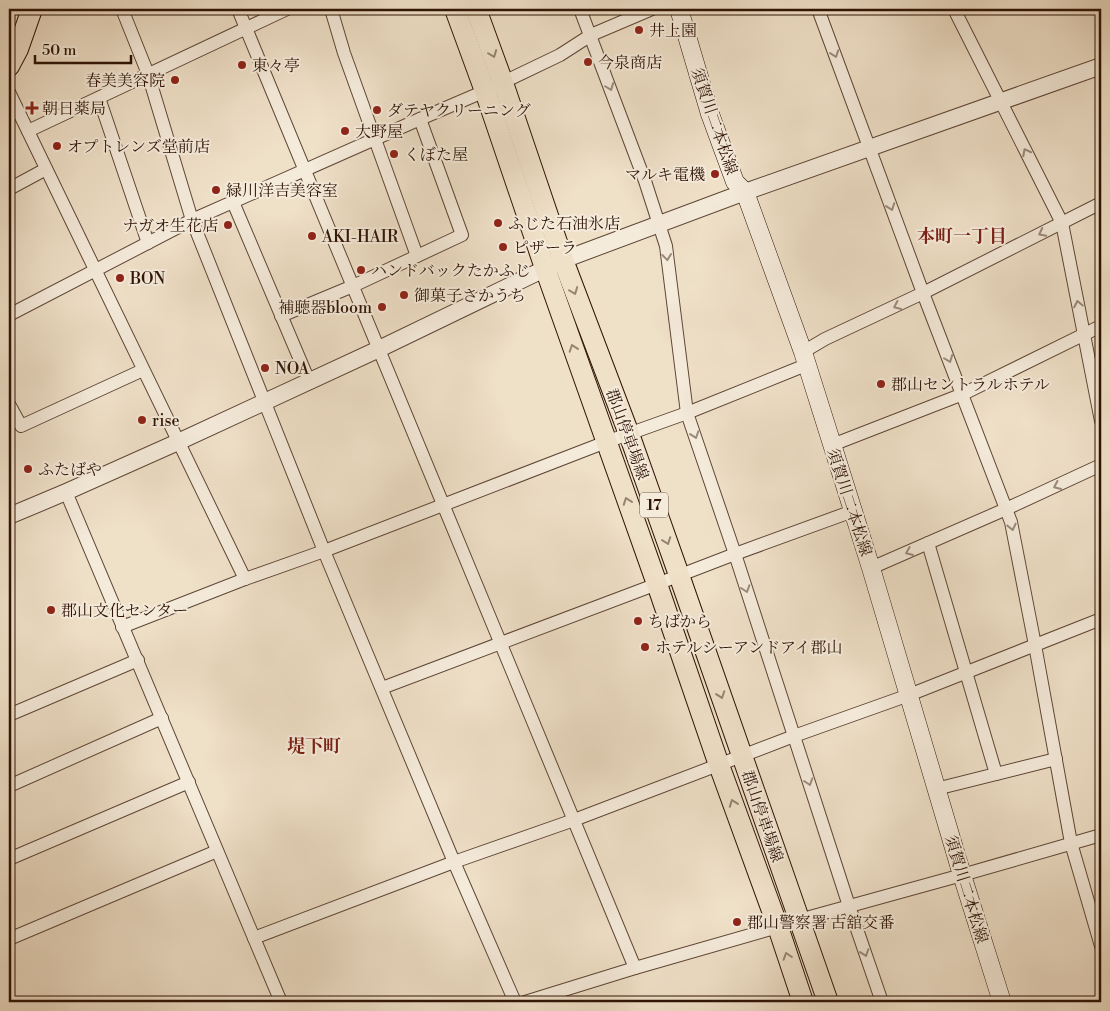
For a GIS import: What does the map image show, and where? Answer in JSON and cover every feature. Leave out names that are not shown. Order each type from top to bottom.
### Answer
[{"type":"main road","points":[[9,66],[18,49],[32,9]]},
{"type":"main road","name":"郡山停車場線","points":[[455,9],[485,92],[554,264],[628,434],[828,1002]]},
{"type":"main road","name":"郡山停車場線","points":[[476,9],[503,83],[606,442],[803,1002]]},
{"type":"main road","name":"須賀川二本松線","points":[[679,9],[717,132],[735,182],[745,192],[805,358],[871,568],[936,789],[1002,1002]]},
{"type":"street","points":[[122,9],[148,74],[192,220],[324,551],[454,862],[515,1002]]},
{"type":"street","points":[[238,9],[635,968]]},
{"type":"street","points":[[28,131],[287,9]]},
{"type":"street","points":[[330,9],[416,256]]},
{"type":"street","points":[[580,9],[645,181],[666,246],[687,413],[882,1002]]},
{"type":"street","points":[[9,315],[192,220],[485,92],[560,55],[591,35],[652,9]]},
{"type":"street","points":[[818,9],[923,293],[1011,522],[1071,843],[1101,946]]},
{"type":"street","points":[[954,9],[1062,223],[1101,421]]},
{"type":"street","points":[[9,516],[178,442],[554,264],[745,192],[1101,66]]},
{"type":"street","points":[[9,92],[245,579]]},
{"type":"street","points":[[99,98],[148,243]]},
{"type":"street","points":[[281,316],[353,286],[462,235],[420,119]]},
{"type":"street","points":[[9,190],[46,169]]},
{"type":"street","points":[[233,202],[309,381]]},
{"type":"street","points":[[122,627],[606,442],[687,413],[805,358],[825,339],[923,293],[1101,203]]},
{"type":"street","points":[[832,445],[963,394],[1101,326]]},
{"type":"street","points":[[9,404],[21,426],[143,370]]},
{"type":"street","points":[[871,568],[1101,465]]},
{"type":"street","points":[[66,492],[281,1002]]},
{"type":"street","points":[[382,688],[853,511]]},
{"type":"street","points":[[928,544],[996,774]]},
{"type":"street","points":[[254,938],[454,862],[574,820],[794,736],[908,695],[1101,619]]},
{"type":"street","points":[[9,715],[138,660]]},
{"type":"street","points":[[9,786],[162,718]]},
{"type":"street","points":[[936,789],[1056,759]]},
{"type":"street","points":[[9,859],[188,782]]},
{"type":"street","points":[[524,1002],[635,968],[778,928],[799,920],[1101,835]]},
{"type":"street","points":[[9,938],[217,851]]},
{"type":"place","name":"井上園","points":[[639,30]]},
{"type":"place","name":"今泉商店","points":[[588,62]]},
{"type":"place","name":"東々亭","points":[[242,65]]},
{"type":"place","name":"春美美容院","points":[[175,80]]},
{"type":"place","name":"朝日薬局","points":[[32,108]]},
{"type":"place","name":"ダテヤクリーニング","points":[[377,110]]},
{"type":"place","name":"大野屋","points":[[345,131]]},
{"type":"place","name":"オプトレンズ堂前店","points":[[57,146]]},
{"type":"place","name":"くぼた屋","points":[[394,154]]},
{"type":"place","name":"マルキ電機","points":[[715,174]]},
{"type":"place","name":"緑川洋吉美容室","points":[[216,190]]},
{"type":"place","name":"ふじた石油氷店","points":[[498,223]]},
{"type":"place","name":"ナガオ生花店","points":[[228,225]]},
{"type":"place","name":"AKI-HAIR","points":[[312,236]]},
{"type":"place","name":"ピザーラ","points":[[503,247]]},
{"type":"place","name":"ハンドバックたかふじ","points":[[361,270]]},
{"type":"place","name":"BON","points":[[120,278]]},
{"type":"place","name":"御菓子さかうち","points":[[404,295]]},
{"type":"place","name":"補聴器bloom","points":[[382,307]]},
{"type":"place","name":"NOA","points":[[265,368]]},
{"type":"place","name":"郡山セントラルホテル","points":[[881,384]]},
{"type":"place","name":"rise","points":[[142,420]]},
{"type":"place","name":"ふたばや","points":[[28,469]]},
{"type":"place","name":"郡山文化センター","points":[[51,610]]},
{"type":"place","name":"ちばから","points":[[638,621]]},
{"type":"place","name":"ホテルシーアンドアイ郡山","points":[[645,647]]},
{"type":"place","name":"郡山警察署 古舘交番","points":[[737,922]]},
{"type":"district","name":"本町一丁目","points":[[962,236]]},
{"type":"district","name":"堤下町","points":[[314,746]]}]
